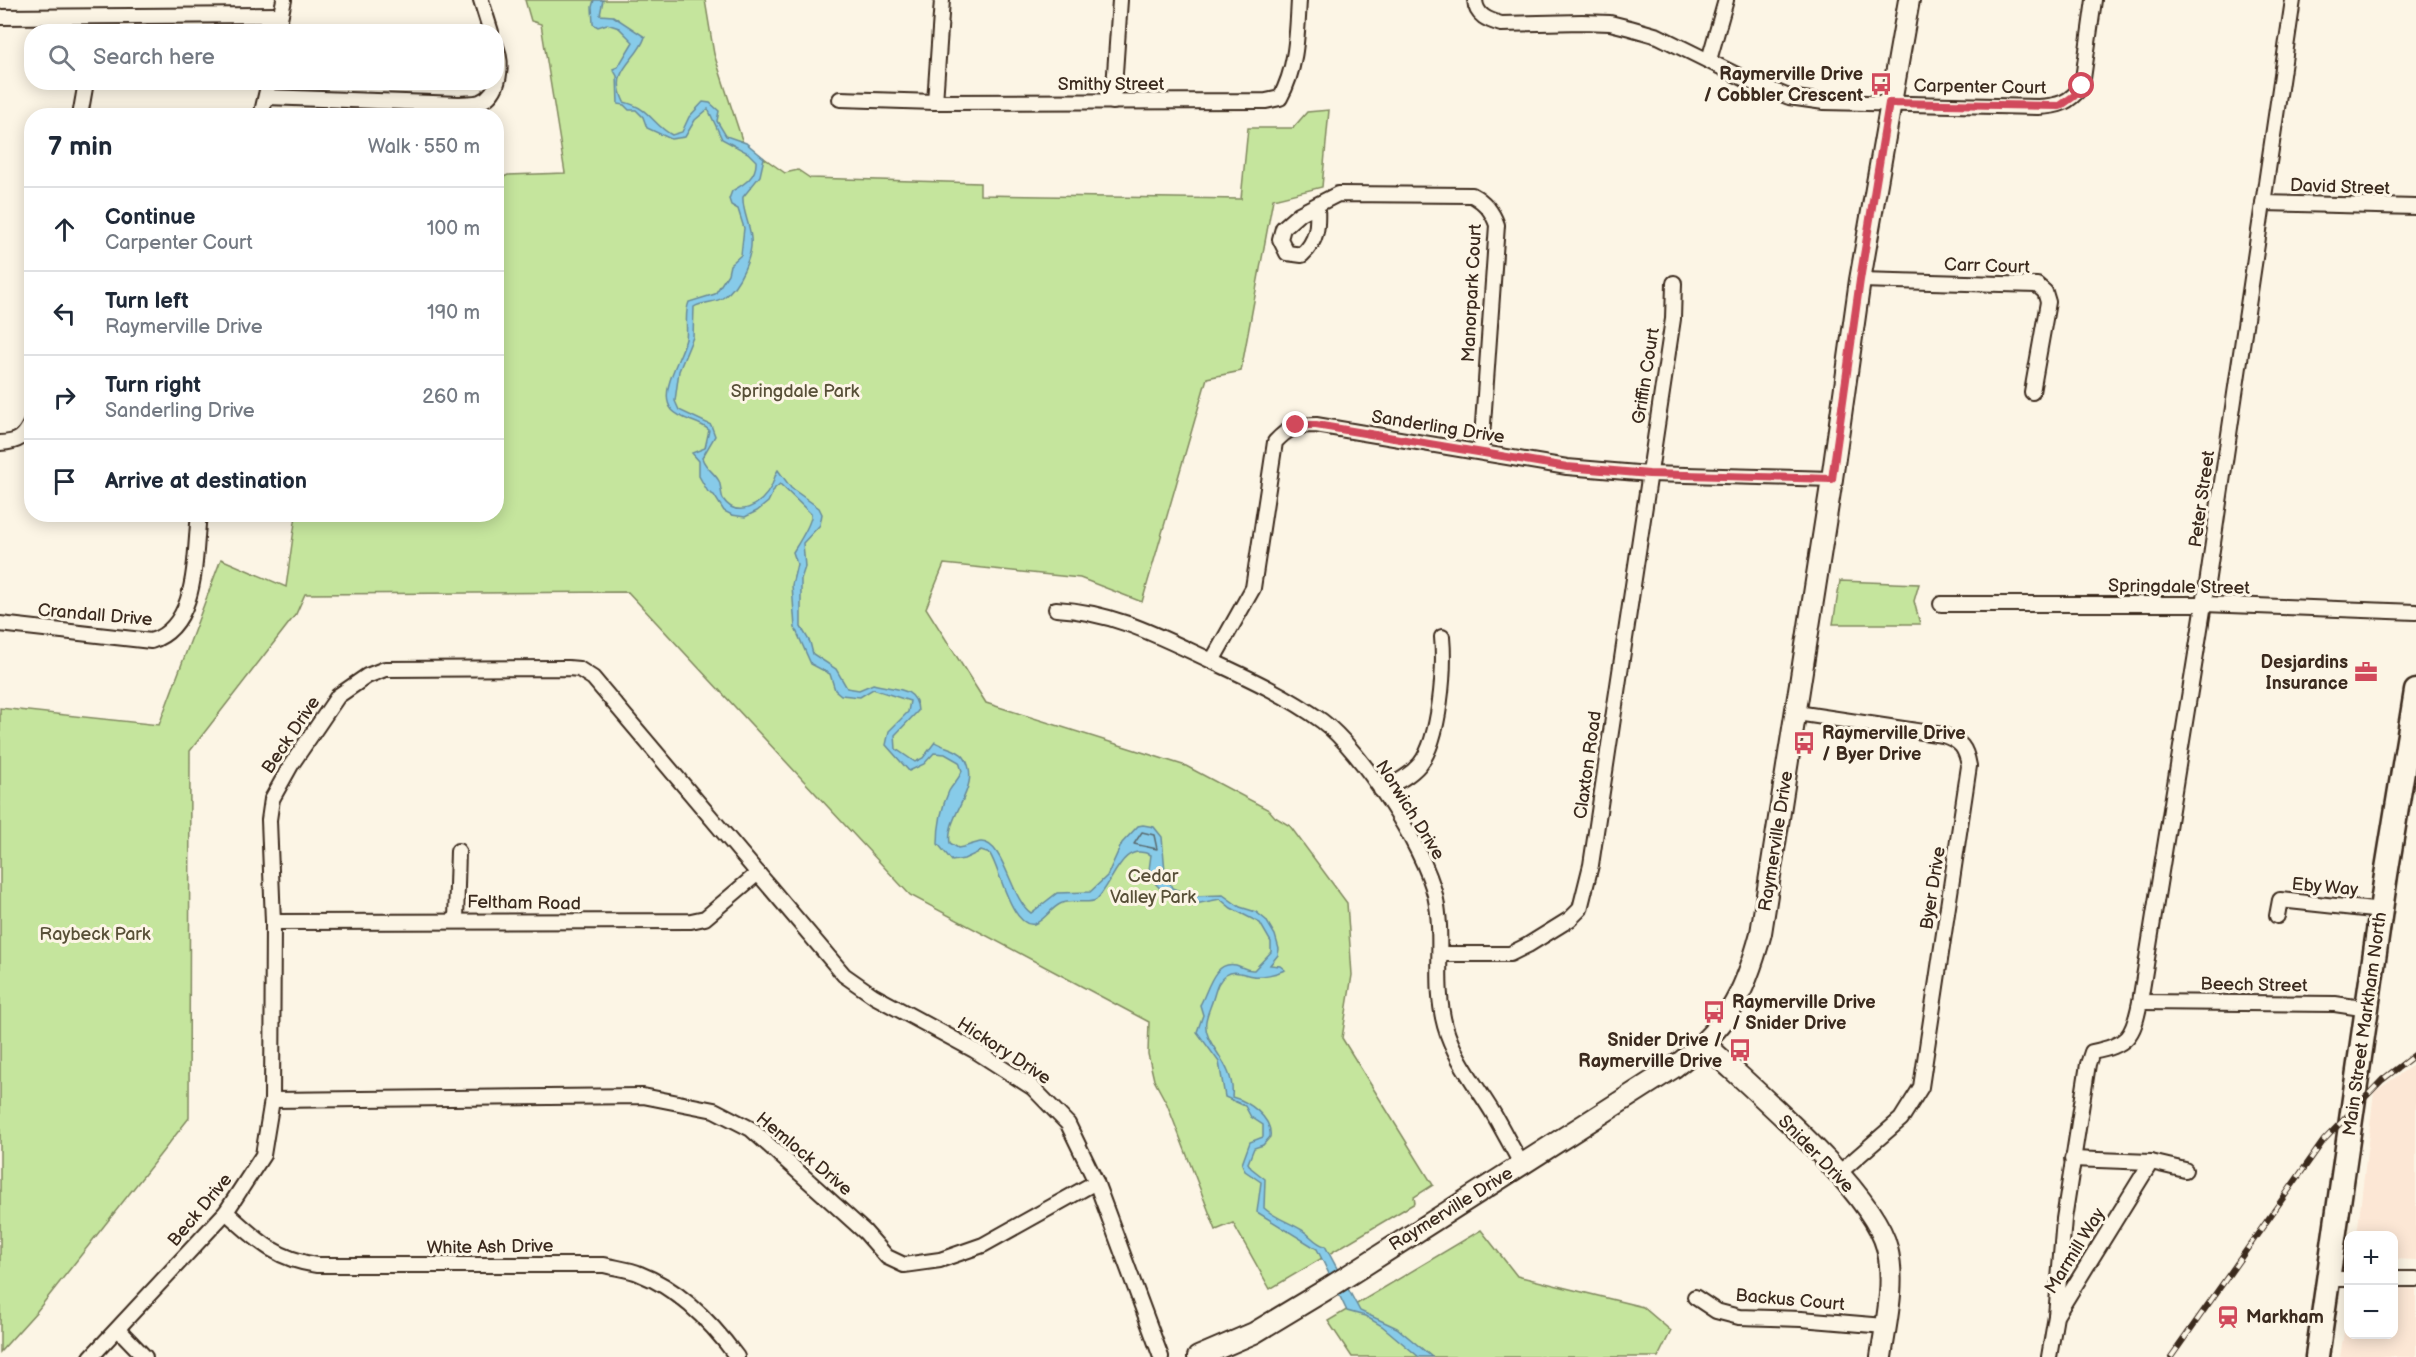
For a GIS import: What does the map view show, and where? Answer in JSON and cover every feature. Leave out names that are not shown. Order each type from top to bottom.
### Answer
[{"type":"main road","name":"Main Street Markham North","points":[[2317,1357],[2339,1279],[2368,1009],[2416,691]]},
{"type":"street","points":[[278,24],[284,0]]},
{"type":"street","points":[[481,0],[488,24]]},
{"type":"street","points":[[935,102],[942,0]]},
{"type":"street","points":[[1113,102],[1120,0]]},
{"type":"street","name":"Smithy Street","points":[[840,99],[935,102],[1113,102],[1266,101],[1280,98],[1296,53],[1299,0]]},
{"type":"street","name":"Carpenter Court","points":[[1475,0],[1479,13],[1486,19],[1501,24],[1610,23],[1658,36],[1789,97],[1824,102],[2060,106],[2074,96],[2082,86],[2094,0]]},
{"type":"street","points":[[1709,60],[1726,0]]},
{"type":"street","name":"Raymerville Drive","points":[[1198,1357],[1254,1333],[1352,1274],[1402,1239],[1673,1068],[1705,1044],[1733,1008],[1754,959],[1761,933],[1797,713],[1860,280],[1889,103],[1909,0]]},
{"type":"street","name":"Peter Street","points":[[2140,1002],[2204,604],[2293,0]]},
{"type":"street","points":[[0,17],[280,15]]},
{"type":"street","points":[[86,17],[86,24]]},
{"type":"street","points":[[81,108],[85,90]]},
{"type":"street","points":[[263,108],[267,90]]},
{"type":"street","points":[[266,97],[460,104],[480,102],[492,90]]},
{"type":"street","name":"Manorpark Court","points":[[1317,205],[1338,194],[1455,193],[1472,195],[1483,201],[1493,215],[1497,225],[1481,452]]},
{"type":"street","name":"David Street","points":[[2264,203],[2416,207]]},
{"type":"street","name":"Carr Court","points":[[1860,280],[2037,285],[2045,292],[2048,302],[2032,392]]},
{"type":"street","name":"Griffin Court","points":[[1649,474],[1673,319],[1674,283]]},
{"type":"street","name":"Sanderling Drive","points":[[1212,661],[1253,588],[1275,442],[1286,430],[1296,425],[1316,425],[1567,467],[1649,474],[1832,479]]},
{"type":"street","points":[[0,443],[16,442],[24,436]]},
{"type":"street","name":"Claxton Road","points":[[1441,954],[1510,954],[1570,919],[1580,909],[1591,865],[1649,474]]},
{"type":"street","name":"Crandall Drive","points":[[0,624],[151,641],[166,636],[180,620],[189,594],[198,522]]},
{"type":"street","name":"Springdale Street","points":[[1941,604],[2204,604],[2416,612]]},
{"type":"street","name":"Norwich Drive","points":[[1056,609],[1098,613],[1133,625],[1251,679],[1322,721],[1338,736],[1381,790],[1426,866],[1435,896],[1441,954],[1439,997],[1446,1028],[1460,1061],[1522,1165]]},
{"type":"street","points":[[1381,790],[1407,777],[1420,764],[1430,748],[1444,668],[1442,637]]},
{"type":"street","name":"Beck Drive","points":[[91,1357],[226,1212],[263,1155],[272,1100],[273,922],[269,820],[272,799],[282,779],[338,696],[360,680],[385,669],[568,668],[588,674],[609,695],[758,873]]},
{"type":"street","name":"Byer Drive","points":[[1797,713],[1943,735],[1957,740],[1966,750],[1969,766],[1921,1087],[1901,1119],[1839,1173]]},
{"type":"street","points":[[456,920],[458,851]]},
{"type":"street","name":"Feltham Road","points":[[273,922],[691,921],[705,918],[758,873]]},
{"type":"street","name":"Hickory Drive","points":[[758,873],[831,961],[858,986],[974,1050],[1033,1088],[1068,1124],[1096,1182],[1161,1357]]},
{"type":"street","name":"Eby Way","points":[[2277,916],[2280,900],[2382,911]]},
{"type":"street","name":"Beech Street","points":[[2140,1002],[2335,1004],[2368,1009]]},
{"type":"street","name":"Marmill Way","points":[[2056,1316],[2072,1159],[2084,1082],[2092,1053],[2118,1046],[2135,1028],[2140,1002]]},
{"type":"street","name":"Snider Drive","points":[[1705,1044],[1839,1173],[1864,1206],[1887,1246],[1890,1293],[1881,1357]]},
{"type":"street","name":"Hemlock Drive","points":[[272,1100],[643,1096],[714,1110],[751,1129],[834,1202],[887,1257],[904,1265],[940,1260],[983,1245],[1096,1182]]},
{"type":"street","points":[[2072,1159],[2151,1162],[2186,1170]]},
{"type":"street","name":"Marmill Way","points":[[2056,1316],[2151,1162]]},
{"type":"street","name":"White Ash Drive","points":[[226,1212],[275,1253],[294,1262],[317,1265],[604,1265],[638,1273],[669,1290],[705,1318],[737,1357]]},
{"type":"street","points":[[2398,1279],[2416,1279]]},
{"type":"street","name":"Backus Court","points":[[1695,1297],[1716,1311],[1739,1317],[1801,1319],[1885,1326]]},
{"type":"street","points":[[2049,1357],[2056,1316]]},
{"type":"street","points":[[118,1329],[145,1357]]},
{"type":"shaded area","points":[[2416,1063],[2416,1260],[2398,1259],[2398,1231],[2357,1231],[2374,1092]]},
{"type":"shaded area","points":[[2398,1287],[2416,1289],[2416,1357],[2340,1357],[2344,1332],[2344,1339],[2398,1339]]},
{"type":"green space","points":[[525,0],[705,0],[714,54],[743,143],[785,173],[798,170],[810,178],[980,183],[980,195],[1241,199],[1248,128],[1293,128],[1307,112],[1329,110],[1322,187],[1273,199],[1241,371],[1207,378],[1142,602],[1080,578],[944,564],[926,608],[986,703],[1186,766],[1269,810],[1275,817],[1290,826],[1347,903],[1352,975],[1342,1038],[1433,1185],[1414,1197],[1415,1203],[1270,1289],[1233,1223],[1216,1230],[1167,1104],[1154,1080],[1148,1054],[1149,1022],[910,895],[628,592],[305,594],[296,614],[190,751],[189,1118],[37,1311],[0,1352],[0,708],[159,725],[221,559],[286,587],[295,522],[504,522],[504,177],[565,173],[541,24],[531,21]]},
{"type":"green space","points":[[1840,581],[1919,584],[1914,601],[1920,624],[1833,624]]},
{"type":"green space","points":[[1481,1230],[1517,1276],[1643,1307],[1671,1331],[1658,1357],[1352,1357],[1328,1321]]},
{"type":"water","points":[[594,0],[603,0],[600,15],[613,16],[645,37],[619,81],[624,102],[640,108],[672,135],[682,132],[689,117],[703,102],[710,103],[719,111],[717,121],[726,136],[746,143],[764,158],[760,176],[743,197],[751,238],[747,262],[730,292],[717,301],[694,307],[693,337],[679,371],[675,401],[679,410],[711,425],[715,436],[702,458],[719,481],[723,499],[729,505],[735,509],[742,509],[756,504],[767,494],[778,470],[791,488],[819,508],[822,514],[820,525],[803,543],[805,567],[801,579],[801,627],[810,642],[813,654],[836,669],[847,688],[859,690],[873,684],[902,690],[913,697],[918,711],[895,735],[896,749],[915,762],[923,758],[935,742],[964,757],[969,768],[970,779],[953,822],[950,843],[958,848],[981,842],[989,844],[1002,861],[1024,906],[1031,913],[1057,893],[1090,892],[1107,876],[1122,843],[1138,826],[1143,825],[1154,827],[1162,837],[1165,871],[1172,888],[1193,896],[1223,895],[1240,907],[1256,912],[1266,920],[1275,935],[1279,949],[1278,955],[1270,965],[1280,966],[1285,970],[1261,976],[1229,973],[1217,986],[1206,1021],[1209,1038],[1229,1074],[1232,1097],[1252,1106],[1268,1123],[1270,1137],[1263,1145],[1254,1148],[1248,1163],[1265,1179],[1264,1208],[1325,1246],[1360,1311],[1397,1328],[1432,1357],[1419,1357],[1382,1326],[1365,1316],[1347,1311],[1317,1249],[1257,1212],[1261,1182],[1245,1171],[1242,1164],[1250,1142],[1263,1137],[1263,1125],[1251,1117],[1245,1106],[1225,1097],[1219,1062],[1197,1032],[1203,1015],[1200,1005],[1217,972],[1228,965],[1254,970],[1271,952],[1271,942],[1260,923],[1231,908],[1220,899],[1195,904],[1172,901],[1154,882],[1149,870],[1151,855],[1141,852],[1132,853],[1125,858],[1096,900],[1064,902],[1038,922],[1026,923],[1019,917],[1007,896],[990,854],[981,851],[964,859],[952,861],[938,844],[939,823],[944,804],[949,791],[962,771],[959,762],[945,754],[934,753],[924,764],[909,771],[886,745],[889,731],[908,712],[910,701],[873,689],[860,697],[841,695],[835,690],[830,674],[811,664],[795,628],[792,585],[797,564],[793,552],[808,527],[811,514],[780,484],[775,488],[768,502],[745,517],[724,511],[714,495],[708,492],[699,476],[699,461],[692,453],[705,448],[709,430],[676,414],[668,403],[667,394],[686,339],[689,302],[715,294],[728,274],[730,265],[741,255],[744,228],[738,209],[731,205],[729,199],[732,191],[752,175],[756,161],[748,153],[722,139],[708,109],[695,120],[685,137],[671,139],[647,128],[643,117],[636,110],[629,110],[624,105],[618,104],[617,76],[613,69],[618,67],[633,42],[619,28],[607,24],[598,27],[593,24]]},
{"type":"railway","points":[[2171,1357],[2324,1140],[2382,1080],[2416,1054]]},
{"type":"place","name":"Raymerville Drive / Cobbler Crescent","points":[[1881,84]]},
{"type":"place","name":"Desjardins Insurance","points":[[2366,672]]},
{"type":"place","name":"Raymerville Drive / Byer Drive","points":[[1804,743]]},
{"type":"place","name":"Raymerville Drive / Snider Drive","points":[[1714,1012]]},
{"type":"place","name":"Snider Drive / Raymerville Drive","points":[[1740,1050]]},
{"type":"place","name":"Markham","points":[[2228,1317]]},
{"type":"route","points":[[1296,425],[1316,425],[1567,467],[1649,474],[1832,479],[1860,280],[1889,103],[2060,106],[2074,96],[2082,86]]},
{"type":"park label","name":"Springdale Park","points":[[795,391]]},
{"type":"park label","name":"Cedar Valley Park","points":[[1153,886]]},
{"type":"park label","name":"Raybeck Park","points":[[95,934]]}]
